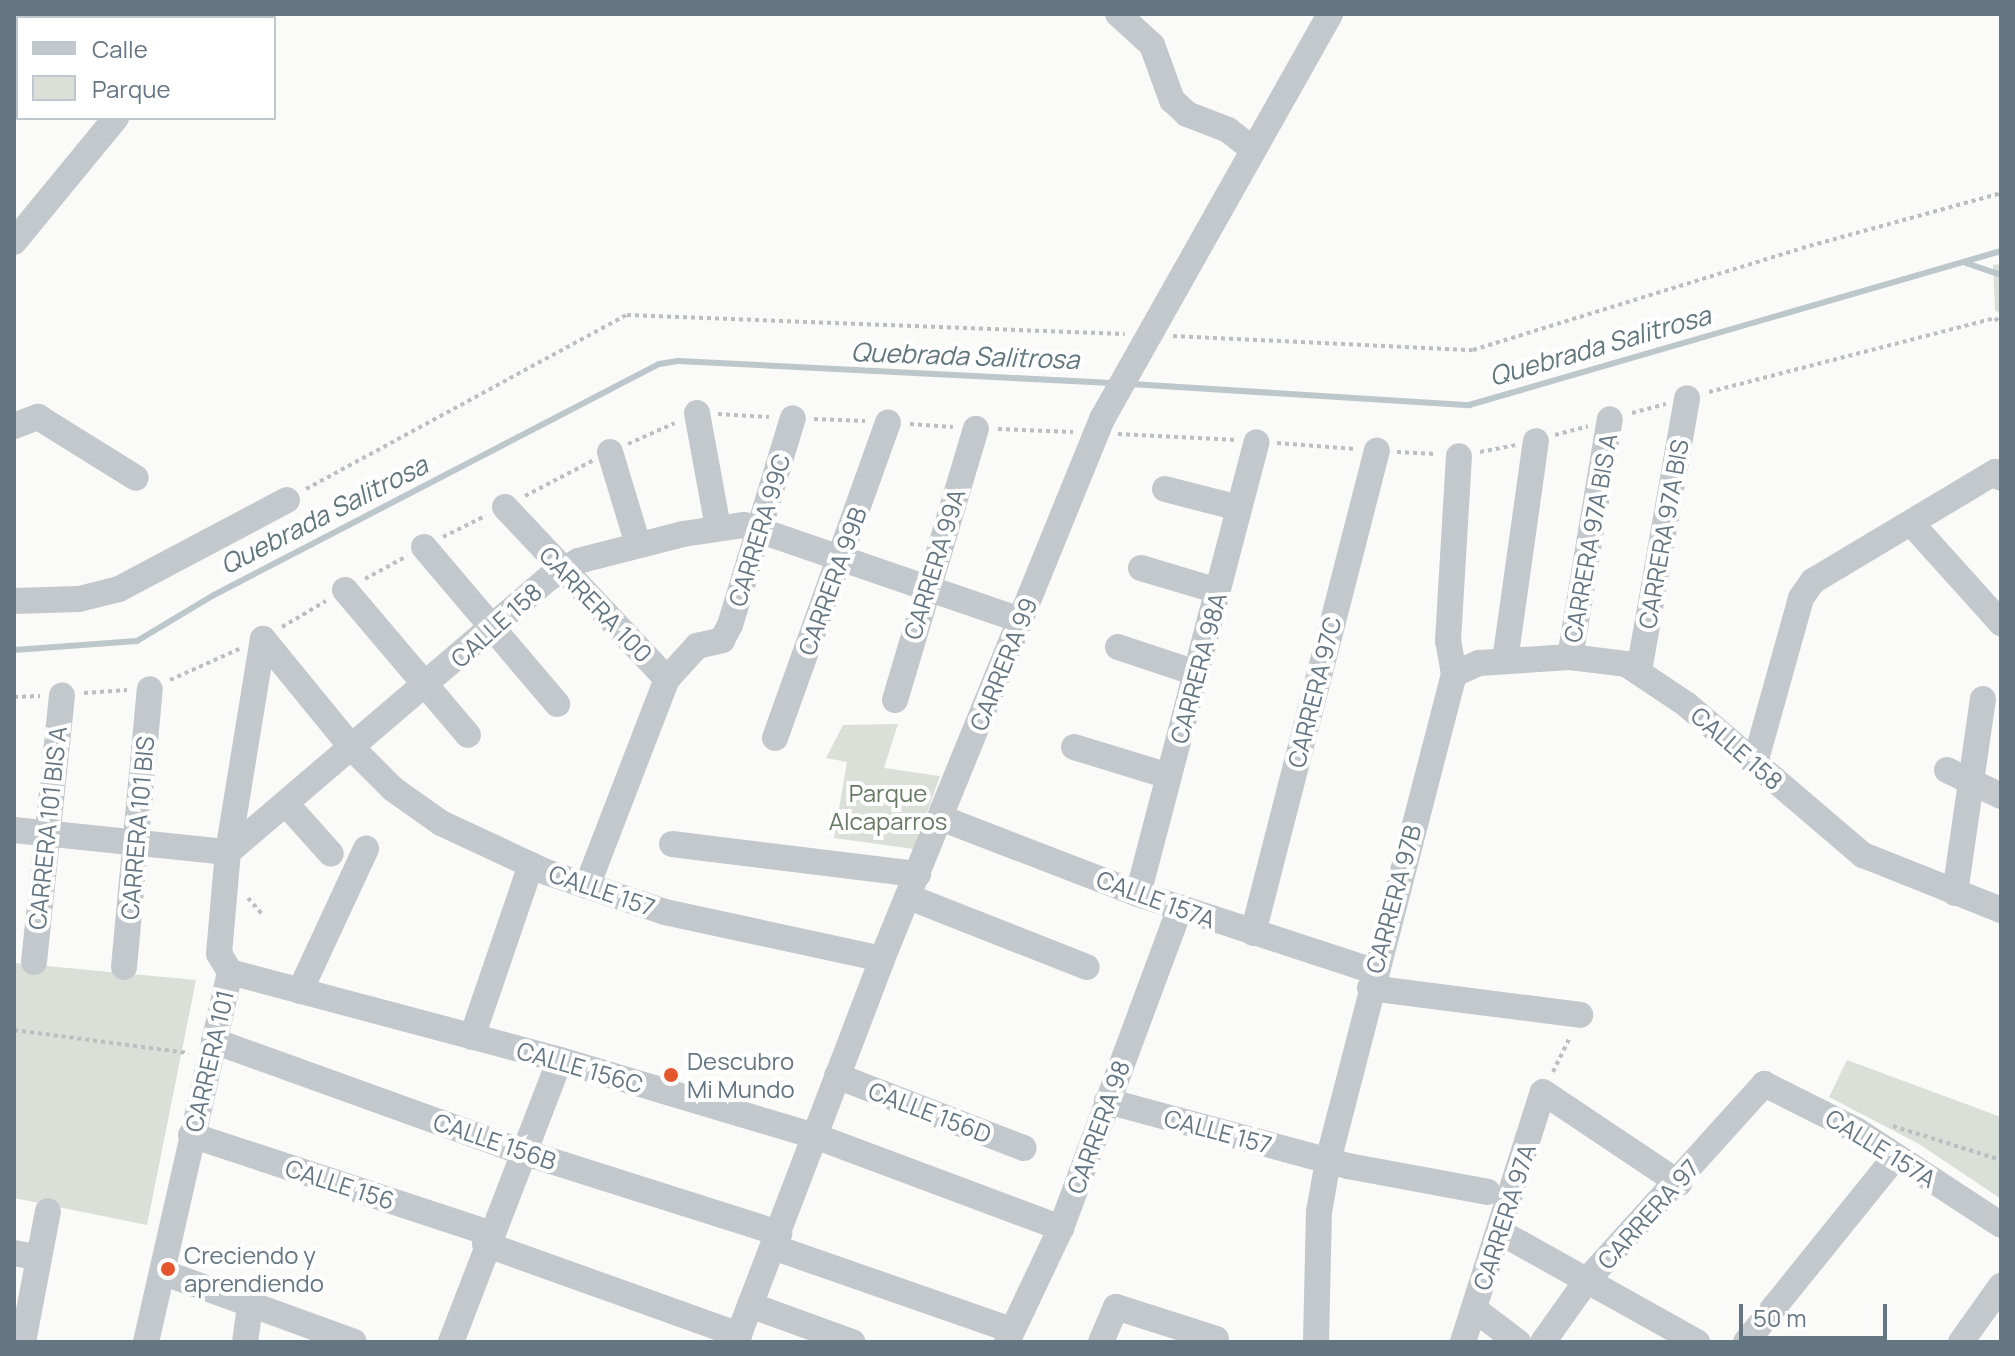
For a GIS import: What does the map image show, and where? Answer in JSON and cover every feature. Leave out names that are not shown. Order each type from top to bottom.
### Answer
[{"type":"street","points":[[1118,14],[1152,45],[1172,100],[1187,114],[1228,130],[1252,149]]},
{"type":"street","name":"CARRERA 99","points":[[737,1338],[882,959],[1099,426],[1137,353],[1330,14]]},
{"type":"street","points":[[14,242],[114,120]]},
{"type":"street","name":"CARRERA 97A BIS","points":[[1639,671],[1687,398]]},
{"type":"street","points":[[697,413],[718,527]]},
{"type":"street","points":[[14,426],[38,417],[136,478]]},
{"type":"street","name":"CARRERA 99C","points":[[667,679],[697,646],[722,640],[793,418]]},
{"type":"street","name":"CARRERA 97A BIS A","points":[[1570,657],[1610,419]]},
{"type":"street","name":"CARRERA 99B","points":[[775,738],[888,423]]},
{"type":"street","name":"CARRERA 99A","points":[[895,700],[926,585],[976,429]]},
{"type":"street","points":[[1505,661],[1536,441]]},
{"type":"street","name":"CARRERA 98A","points":[[1138,894],[1257,442]]},
{"type":"street","name":"CARRERA 97C","points":[[1253,933],[1377,451]]},
{"type":"street","points":[[610,452],[638,545]]},
{"type":"street","name":"CARRERA 97B","points":[[1316,1342],[1319,1212],[1328,1161],[1372,980],[1454,674],[1448,641],[1459,456]]},
{"type":"street","points":[[1755,763],[1801,598],[1830,568],[1998,475]]},
{"type":"street","points":[[1165,489],[1239,508]]},
{"type":"street","points":[[14,601],[79,599],[119,589],[287,500]]},
{"type":"street","name":"CARRERA 100","points":[[505,507],[667,679],[587,886]]},
{"type":"street","points":[[1911,523],[2001,623]]},
{"type":"street","name":"CALLE 158","points":[[228,852],[288,806],[562,570],[638,545],[718,527],[759,530],[926,585],[1020,620]]},
{"type":"street","points":[[424,547],[557,704]]},
{"type":"street","points":[[1141,568],[1218,591]]},
{"type":"street","points":[[345,590],[468,735]]},
{"type":"street","name":"CALLE 157","points":[[263,639],[354,750],[393,789],[441,823],[531,865],[665,912],[882,959]]},
{"type":"street","name":"CARRERA 101","points":[[146,1342],[230,972],[219,954],[228,852],[263,639]]},
{"type":"street","points":[[1118,647],[1196,673]]},
{"type":"street","name":"CALLE 158","points":[[1454,674],[1470,665],[1570,657],[1611,660],[1639,671],[1755,763],[1863,855],[2001,910]]},
{"type":"street","name":"CARRERA 101 BIS","points":[[124,967],[150,689]]},
{"type":"street","name":"CARRERA 101 BIS A","points":[[34,962],[62,695]]},
{"type":"street","points":[[1955,893],[1959,775],[1983,699]]},
{"type":"street","points":[[1074,747],[1169,776]]},
{"type":"street","points":[[1959,775],[2001,796]]},
{"type":"street","points":[[288,806],[331,854]]},
{"type":"street","name":"CALLE 157A","points":[[941,818],[1372,980],[1580,1015]]},
{"type":"street","points":[[14,830],[228,852]]},
{"type":"street","points":[[672,844],[914,886],[1087,967]]},
{"type":"street","points":[[300,991],[366,849]]},
{"type":"street","points":[[472,1037],[531,865]]},
{"type":"street","name":"CARRERA 98","points":[[1010,1336],[1061,1228],[1180,908]]},
{"type":"street","name":"CALLE 156C","points":[[230,972],[560,1060],[815,1136],[1061,1228]]},
{"type":"street","name":"CALLE 156B","points":[[212,1049],[776,1240],[1010,1336]]},
{"type":"street","points":[[451,1342],[487,1238],[560,1060]]},
{"type":"street","name":"CALLE 156D","points":[[837,1076],[1024,1148]]},
{"type":"street","name":"CALLE 157A","points":[[1756,1088],[1775,1086],[1856,1130],[2001,1225]]},
{"type":"street","name":"CARRERA 97","points":[[1543,1342],[1588,1279],[1679,1183],[1756,1088]]},
{"type":"street","points":[[1543,1092],[1679,1183]]},
{"type":"street","name":"CARRERA 97A","points":[[1463,1342],[1543,1092]]},
{"type":"street","name":"CALLE 157","points":[[1107,1101],[1328,1161],[1488,1192]]},
{"type":"street","name":"CALLE 156","points":[[191,1135],[487,1238],[737,1338]]},
{"type":"street","points":[[1746,1342],[1896,1156]]},
{"type":"street","points":[[23,1342],[22,1299],[26,1256],[48,1211]]},
{"type":"street","points":[[1500,1232],[1697,1342]]},
{"type":"street","points":[[162,1272],[250,1307],[354,1342]]},
{"type":"street","points":[[1961,1342],[2001,1286]]},
{"type":"street","points":[[750,1305],[852,1342]]},
{"type":"street","points":[[245,1342],[250,1307]]},
{"type":"street","points":[[1101,1342],[1116,1307],[1216,1339]]},
{"type":"street","points":[[1474,1309],[1518,1342]]},
{"type":"path","points":[[14,697],[150,689],[263,639],[424,547],[610,452],[697,413],[976,429],[1099,426],[1257,442],[1459,456],[1536,441],[1687,398],[1995,318],[2001,324]]},
{"type":"path","points":[[1543,1092],[1580,1015]]},
{"type":"path","points":[[14,1030],[212,1049]]},
{"type":"path","points":[[1856,1130],[1865,1116],[2001,1160]]},
{"type":"green space","points":[[2001,264],[2001,315],[1995,310],[1993,265]]},
{"type":"green space","name":"Parque Alcaparros","points":[[898,724],[884,768],[940,776],[914,849],[834,838],[847,762],[826,758],[843,725]]},
{"type":"green space","points":[[14,963],[196,980],[147,1225],[14,1198]]},
{"type":"green space","points":[[1847,1060],[2001,1117],[2001,1199],[1919,1144],[1829,1097]]},
{"type":"waterway","name":"Quebrada Salitrosa","points":[[1131,384],[1469,405],[2001,251]]},
{"type":"waterway","name":"Quebrada Salitrosa","points":[[1963,262],[2001,275]]},
{"type":"waterway","name":"Quebrada Salitrosa","points":[[14,650],[137,641],[214,595],[659,364],[678,361],[1116,383]]},
{"type":"place","name":"Descubro Mi Mundo","points":[[671,1075]]},
{"type":"place","name":"Creciendo y aprendiendo","points":[[168,1269]]}]
